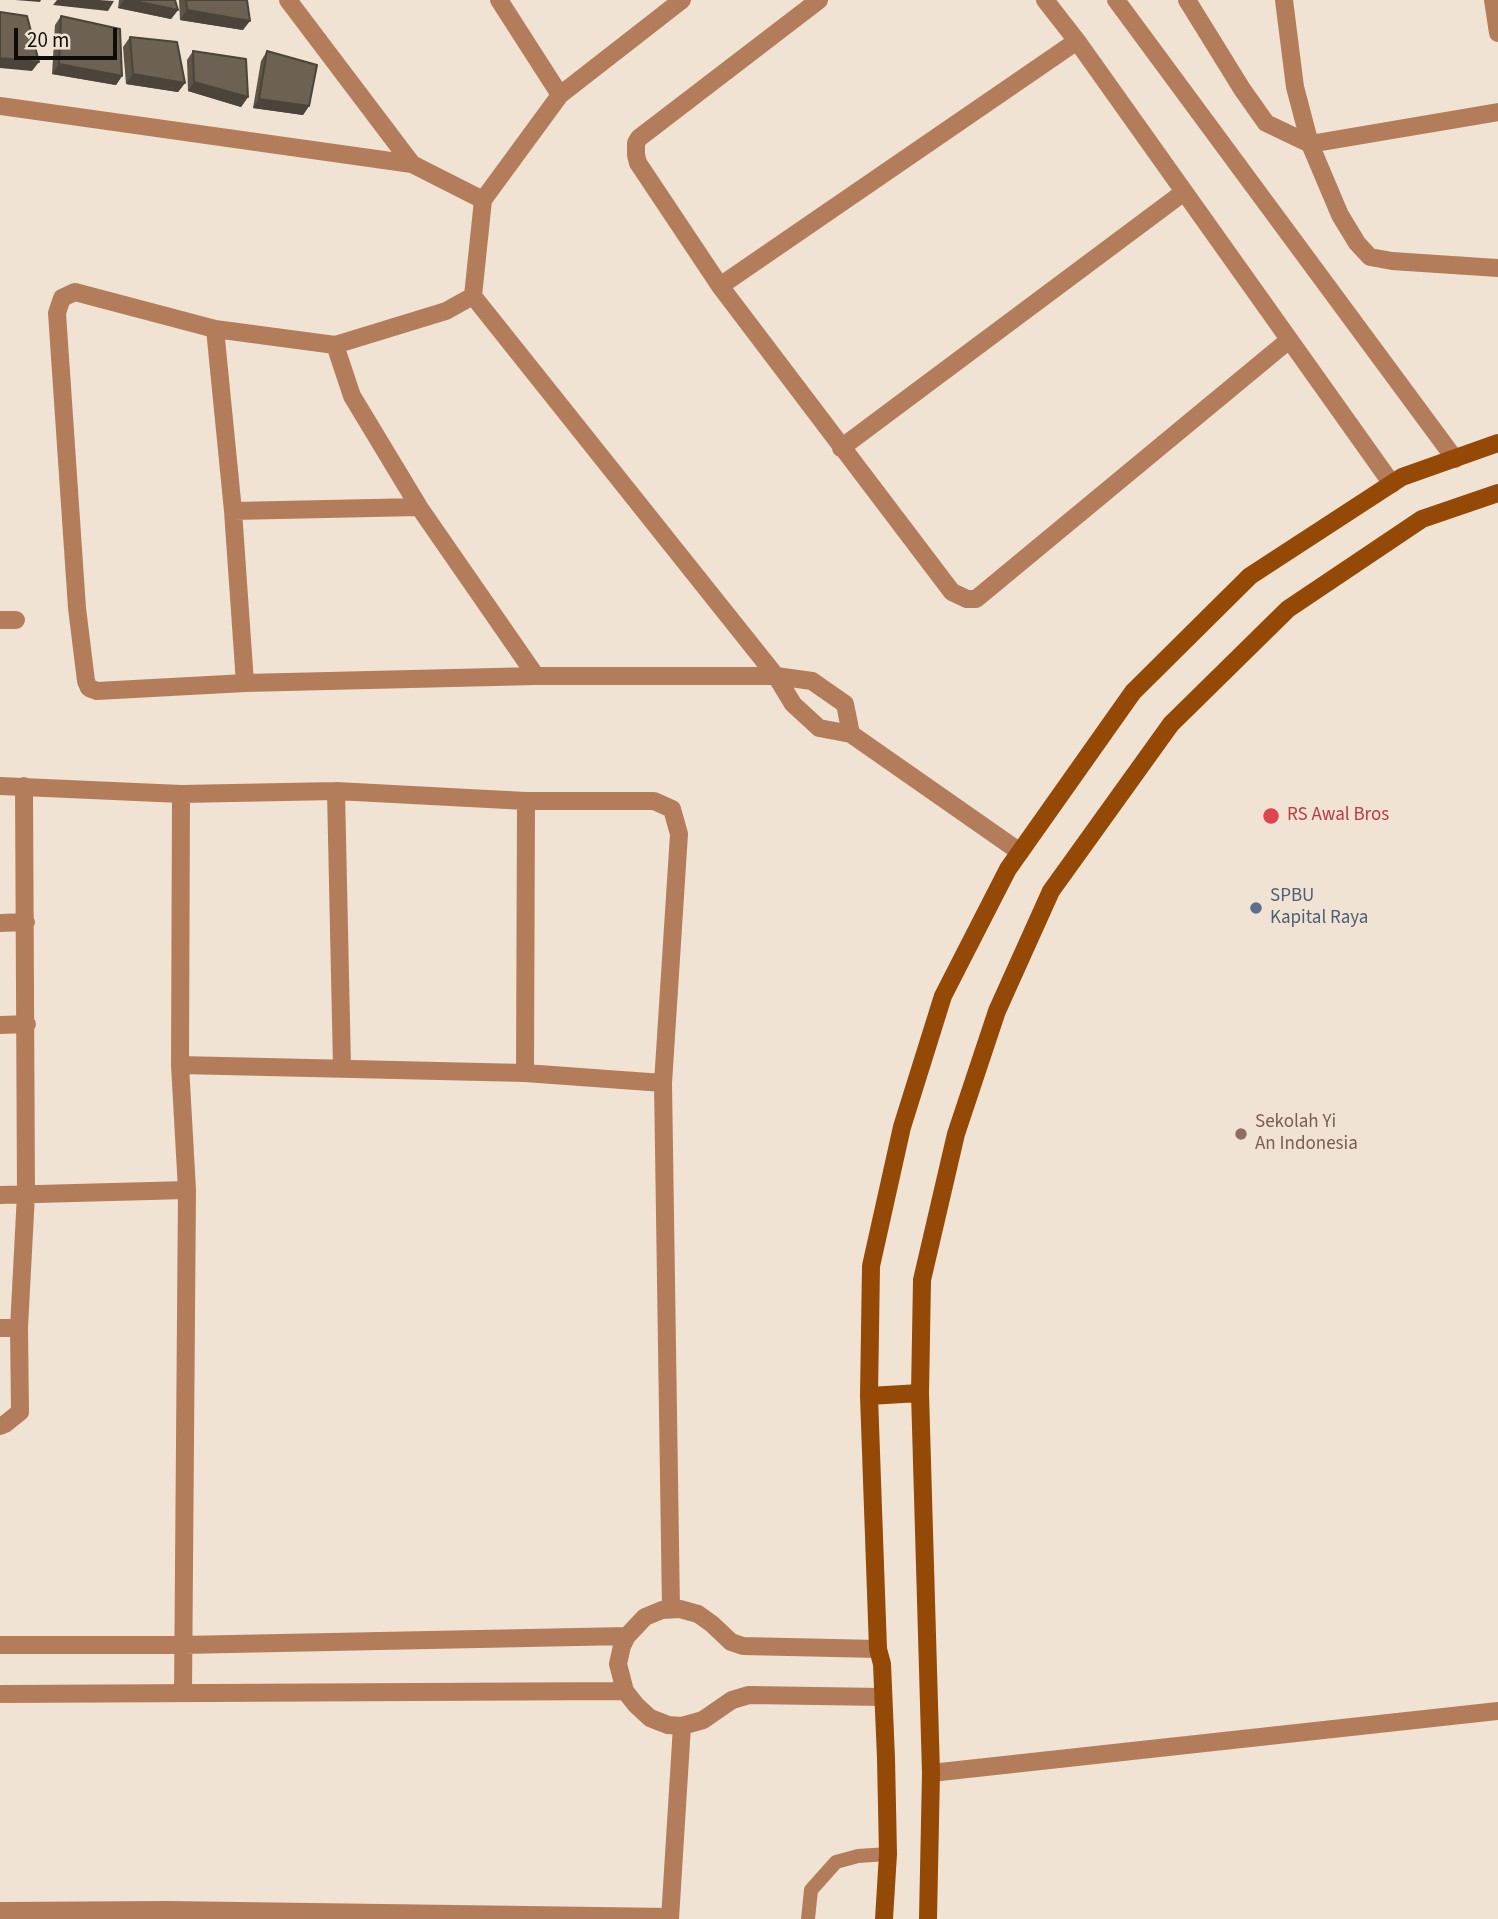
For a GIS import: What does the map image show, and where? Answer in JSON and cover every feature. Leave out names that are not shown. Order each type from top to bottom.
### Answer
[{"type":"main road","points":[[884,1919],[888,1854],[869,1396],[871,1266],[902,1127],[943,996],[1008,869],[1133,692],[1250,576],[1402,477],[1498,443]]},
{"type":"main road","points":[[928,1919],[931,1773],[920,1393],[922,1280],[956,1134],[997,1011],[1051,891],[1171,724],[1288,609],[1422,519],[1498,493]]},
{"type":"main road","points":[[869,1396],[920,1393]]},
{"type":"street","points":[[288,0],[412,164]]},
{"type":"street","points":[[499,0],[560,95]]},
{"type":"street","points":[[682,0],[560,95],[483,200],[473,296],[776,676],[793,704],[818,727],[850,734],[1020,852]]},
{"type":"street","points":[[819,0],[639,138],[636,143],[638,163],[720,286],[953,593],[967,599],[976,599],[1289,340]]},
{"type":"street","points":[[1045,0],[1077,41],[1392,484]]},
{"type":"street","points":[[1116,0],[1455,459]]},
{"type":"street","points":[[1187,0],[1266,122],[1310,144],[1498,112]]},
{"type":"street","points":[[1284,0],[1295,87],[1310,144],[1340,215],[1357,243],[1370,257],[1392,261],[1498,268]]},
{"type":"street","points":[[1493,0],[1498,33]]},
{"type":"street","points":[[720,286],[1077,41]]},
{"type":"street","points":[[0,106],[412,164],[483,200]]},
{"type":"street","points":[[841,448],[1184,192]]},
{"type":"street","points":[[473,296],[446,311],[335,345],[215,329],[75,292],[66,294],[58,304],[57,313],[77,608],[86,681],[93,690],[245,683],[536,676],[776,676],[812,681],[845,704],[850,734]]},
{"type":"street","points":[[215,329],[233,511],[245,683]]},
{"type":"street","points":[[335,345],[352,396],[419,507],[536,676]]},
{"type":"street","points":[[233,511],[419,507]]},
{"type":"street","points":[[0,786],[181,794],[335,791],[526,801],[654,801],[672,808],[679,834],[663,1083],[671,1609]]},
{"type":"street","points":[[0,1426],[19,1412],[19,1328],[26,1195],[24,786]]},
{"type":"street","points":[[335,791],[342,1068]]},
{"type":"street","points":[[181,794],[180,1065],[187,1190],[183,1693]]},
{"type":"street","points":[[525,1073],[526,801]]},
{"type":"street","points":[[0,923],[26,922]]},
{"type":"street","points":[[0,1025],[27,1024]]},
{"type":"street","points":[[180,1065],[525,1073],[663,1083]]},
{"type":"street","points":[[0,1195],[187,1190]]},
{"type":"street","points":[[0,1328],[19,1328]]},
{"type":"street","points":[[878,1649],[743,1646],[731,1642],[698,1614],[671,1609],[645,1617],[627,1636],[618,1664],[625,1690],[636,1705],[650,1718],[668,1725],[682,1726],[703,1720],[732,1700],[749,1695],[883,1697]]},
{"type":"street","points":[[0,1644],[183,1644],[627,1636]]},
{"type":"street","points":[[0,1694],[625,1690]]},
{"type":"street","points":[[931,1773],[1498,1711]]},
{"type":"street","points":[[0,1911],[670,1918],[682,1726]]},
{"type":"lane","points":[[808,1919],[811,1890],[835,1862],[858,1856],[888,1854]]},
{"type":"building","points":[[130,0],[175,0],[178,10]]},
{"type":"building","points":[[186,0],[247,0],[250,21],[187,10]]},
{"type":"building","points":[[0,12],[27,16],[39,62],[0,58]]},
{"type":"building","points":[[61,16],[120,29],[122,76],[59,64]]},
{"type":"building","points":[[130,37],[177,42],[185,83],[133,74]]},
{"type":"building","points":[[193,51],[246,59],[248,97],[194,82]]},
{"type":"building","points":[[267,51],[317,65],[309,106],[259,99]]},
{"type":"place","name":"RS Awal Bros","points":[[1271,816]]},
{"type":"place","name":"SPBU Kapital Raya","points":[[1256,908]]},
{"type":"place","name":"Sekolah Yi An Indonesia","points":[[1241,1134]]}]
